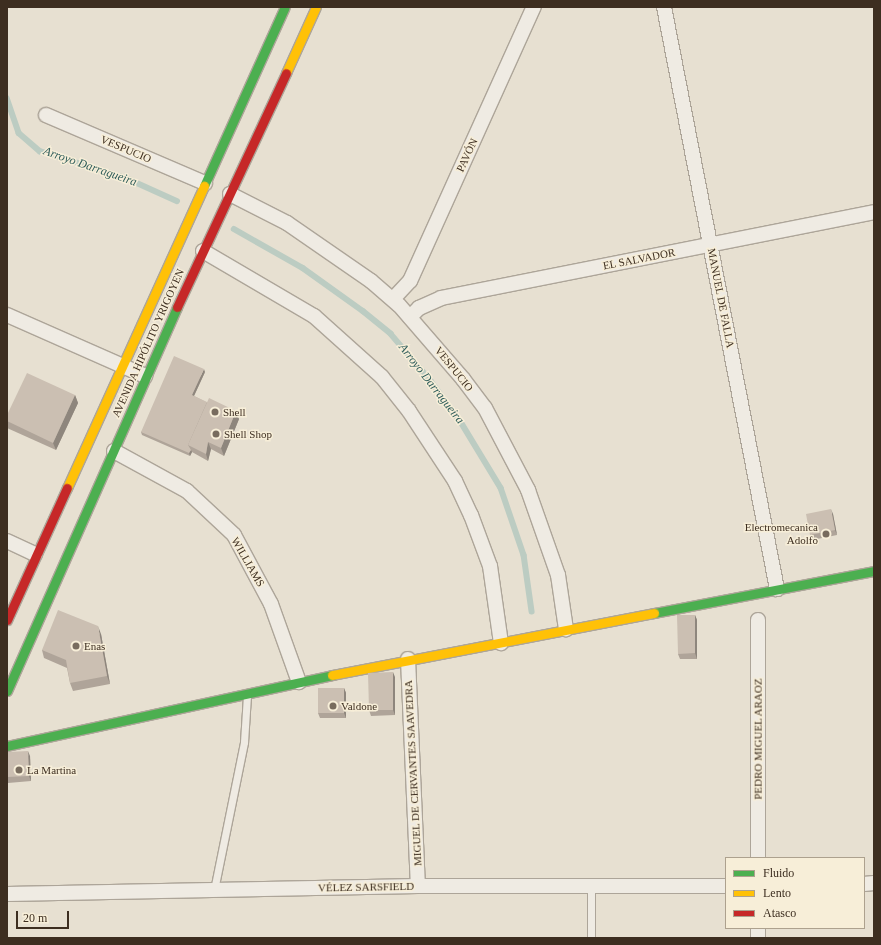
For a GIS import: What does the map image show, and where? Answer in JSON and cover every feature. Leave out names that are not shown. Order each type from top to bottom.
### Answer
[{"type":"main road","name":"AVENIDA HIPÓLITO YRIGOYEN","points":[[7,620],[35,554],[285,7]]},
{"type":"main road","name":"AVENIDA HIPÓLITO YRIGOYEN","points":[[7,691],[114,451],[145,376],[316,7]]},
{"type":"main road","points":[[7,746],[408,659],[501,643],[566,629],[874,571]]},
{"type":"street","name":"PAVÓN","points":[[393,299],[410,281],[534,7]]},
{"type":"street","name":"MANUEL DE FALLA","points":[[664,7],[777,589]]},
{"type":"street","name":"VESPUCIO","points":[[46,115],[205,184]]},
{"type":"street","name":"VESPUCIO","points":[[230,194],[332,252],[393,299],[463,379],[507,448],[551,547],[566,629]]},
{"type":"street","name":"EL SALVADOR","points":[[410,317],[419,308],[441,298],[874,212]]},
{"type":"street","points":[[203,251],[314,316],[382,377],[409,411],[456,481],[471,515],[490,566],[501,643]]},
{"type":"street","points":[[7,315],[145,376]]},
{"type":"street","name":"WILLIAMS","points":[[114,451],[187,491],[234,535],[271,604],[299,682]]},
{"type":"street","points":[[7,541],[35,554]]},
{"type":"street","name":"PEDRO MIGUEL ARAOZ","points":[[758,620],[758,857]]},
{"type":"street","name":"MIGUEL DE CERVANTES SAAVEDRA","points":[[408,659],[418,886]]},
{"type":"street","name":"VÉLEZ SARSFIELD","points":[[7,894],[418,886],[725,886]]},
{"type":"lane","points":[[214,890],[244,742],[247,693]]},
{"type":"lane","points":[[591,886],[591,938]]},
{"type":"building","points":[[174,356],[204,369],[192,395],[207,402],[188,445],[191,450],[189,453],[141,432]]},
{"type":"building","points":[[27,373],[75,395],[53,443],[7,421],[7,415]]},
{"type":"building","name":"Shell Shop","points":[[209,398],[236,411],[221,448],[208,442],[206,454],[188,445]]},
{"type":"building","points":[[831,509],[835,530],[810,535],[806,514]]},
{"type":"building","name":"Enas","points":[[58,610],[98,626],[107,676],[70,683],[66,660],[42,650]]},
{"type":"building","points":[[677,615],[695,615],[695,653],[678,654]]},
{"type":"building","points":[[393,672],[393,710],[369,710],[368,673]]},
{"type":"building","name":"Valdone","points":[[318,688],[344,688],[344,713],[318,713]]},
{"type":"building","name":"La Martina","points":[[28,751],[29,776],[7,777],[7,752]]},
{"type":"waterway","name":"Arroyo Darragueira","points":[[7,98],[19,133],[40,151],[126,178],[177,201]]},
{"type":"waterway","name":"Arroyo Darragueira","points":[[234,229],[303,268],[363,311],[391,334],[431,381],[461,422],[501,488],[524,555],[532,611]]},
{"type":"traffic: fast","points":[[204,186],[285,7]]},
{"type":"traffic: fast","points":[[7,691],[177,307]]},
{"type":"traffic: fast","points":[[654,613],[874,571]]},
{"type":"traffic: fast","points":[[7,746],[332,675]]},
{"type":"traffic: slow","points":[[286,73],[316,7]]},
{"type":"traffic: slow","points":[[67,488],[204,186]]},
{"type":"traffic: slow","points":[[332,675],[654,613]]},
{"type":"traffic: jam","points":[[177,307],[286,73]]},
{"type":"traffic: jam","points":[[7,620],[67,488]]},
{"type":"place","name":"Shell","points":[[215,412]]},
{"type":"place","name":"Shell Shop","points":[[216,434]]},
{"type":"place","name":"Electromecanica Adolfo","points":[[826,534]]},
{"type":"place","name":"Enas","points":[[76,646]]},
{"type":"place","name":"Valdone","points":[[333,706]]},
{"type":"place","name":"La Martina","points":[[19,770]]}]
